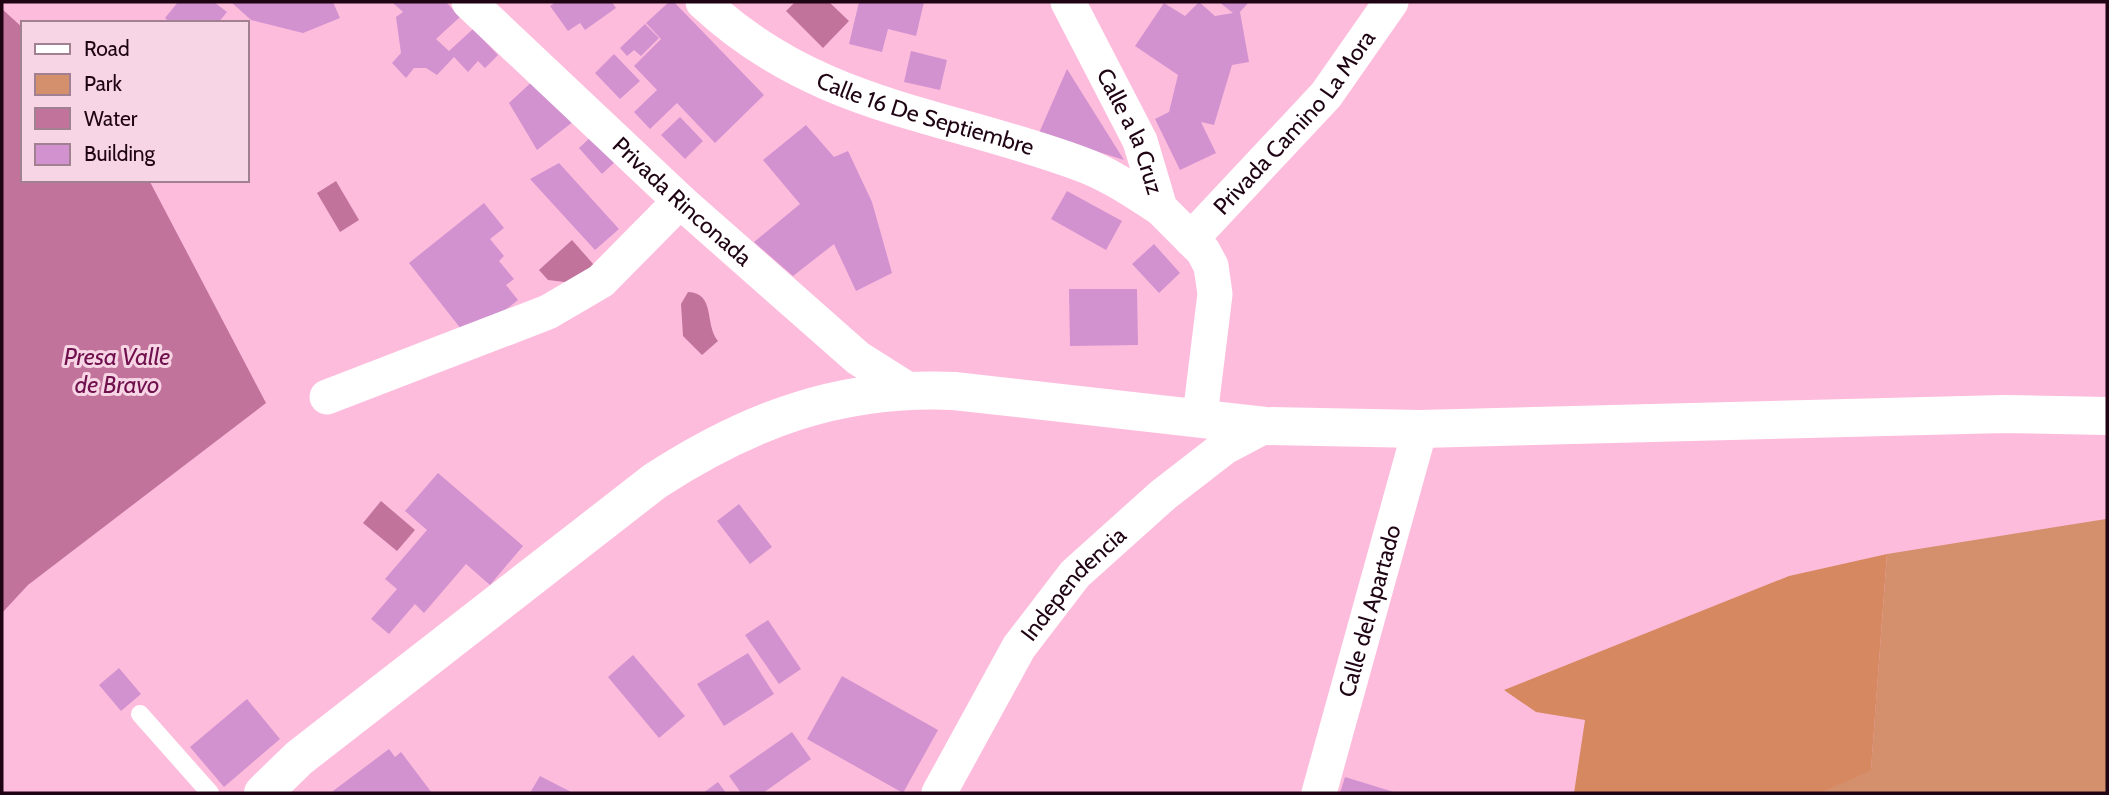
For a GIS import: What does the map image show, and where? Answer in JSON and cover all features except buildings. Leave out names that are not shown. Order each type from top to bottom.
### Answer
[{"type":"main road","points":[[262,793],[309,750],[655,481],[696,454],[785,414],[866,394],[907,389],[1200,416],[1265,426],[1420,429],[2004,414],[2107,416]]},
{"type":"street","name":"Privada Rinconada","points":[[469,2],[680,201],[858,358],[907,389]]},
{"type":"street","name":"Calle 16 De Septiembre","points":[[703,2],[777,60],[836,89],[1083,164],[1160,208]]},
{"type":"street","name":"Calle a la Cruz","points":[[1068,2],[1140,141],[1160,208],[1203,251],[1215,280],[1200,416]]},
{"type":"street","name":"Privada Camino La Mora","points":[[1191,239],[1326,95],[1391,2]]},
{"type":"street","points":[[327,397],[548,312],[601,281],[680,201]]},
{"type":"street","name":"Independencia","points":[[939,793],[1019,647],[1075,574],[1163,495],[1204,463],[1225,447],[1265,426]]},
{"type":"street","name":"Calle del Apartado","points":[[1319,793],[1420,429]]},
{"type":"lane","points":[[140,714],[210,793]]},
{"type":"green space","points":[[2106,519],[2107,793],[1822,793],[1871,769],[1887,554]]},
{"type":"shaded area","points":[[1887,554],[1871,770],[1822,793],[1574,793],[1585,720],[1536,712],[1504,690],[1789,576]]},
{"type":"water","points":[[795,2],[829,2],[849,21],[823,48],[786,11]]},
{"type":"water","name":"Presa Valle de Bravo","points":[[2,9],[21,26],[21,182],[150,182],[266,403],[28,585],[2,613]]},
{"type":"water","points":[[336,181],[359,220],[340,232],[317,193]]},
{"type":"water","points":[[572,240],[594,265],[573,283],[548,280],[539,270]]},
{"type":"water","points":[[688,292],[703,298],[718,341],[702,355],[683,336],[681,304]]},
{"type":"water","points":[[381,501],[415,530],[397,551],[363,523]]}]
